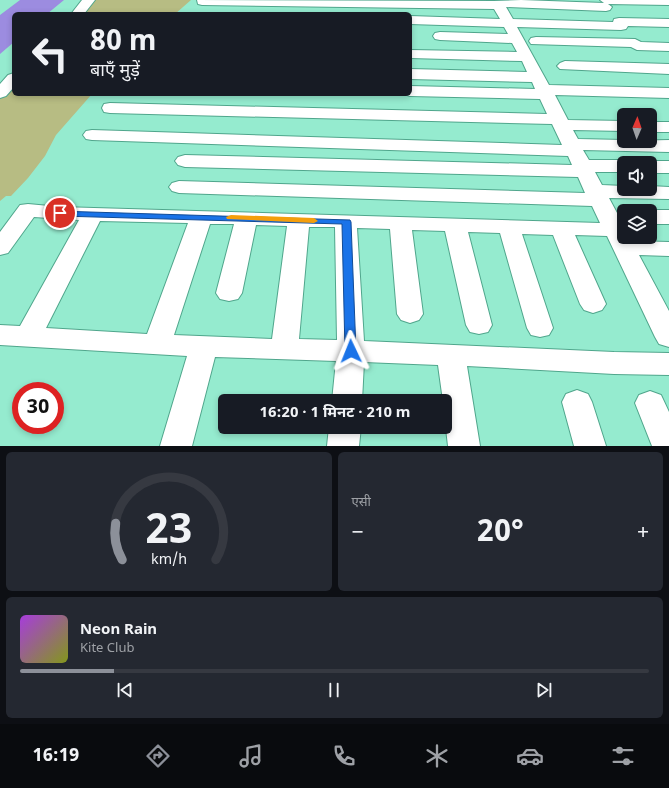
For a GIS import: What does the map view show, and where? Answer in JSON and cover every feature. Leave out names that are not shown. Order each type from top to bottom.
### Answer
[{"type":"street","points":[[79,12],[89,0]]},
{"type":"street","points":[[202,1],[393,2],[498,5],[503,3],[669,32]]},
{"type":"street","points":[[547,53],[669,1]]},
{"type":"street","points":[[498,5],[527,57],[669,337]]},
{"type":"street","points":[[520,12],[620,23],[669,47]]},
{"type":"street","points":[[536,41],[669,13]]},
{"type":"street","points":[[412,20],[507,23],[669,23]]},
{"type":"street","points":[[620,23],[664,71]]},
{"type":"street","points":[[425,36],[517,38]]},
{"type":"street","points":[[412,54],[527,57]]},
{"type":"street","points":[[565,66],[664,71]]},
{"type":"street","points":[[412,74],[586,91],[669,93]]},
{"type":"street","points":[[0,93],[12,80]]},
{"type":"street","points":[[412,91],[542,87]]},
{"type":"street","points":[[586,91],[597,109],[617,126]]},
{"type":"street","points":[[328,191],[331,165],[334,96]]},
{"type":"street","points":[[110,108],[332,113],[560,122],[617,126]]},
{"type":"street","points":[[657,127],[669,127]]},
{"type":"street","points":[[92,135],[331,143],[596,192],[669,249]]},
{"type":"street","points":[[596,192],[669,146]]},
{"type":"street","points":[[185,161],[331,165],[596,192],[617,182]]},
{"type":"street","points":[[657,167],[669,167]]},
{"type":"street","points":[[0,248],[28,210],[93,214],[561,228],[617,172]]},
{"type":"street","points":[[657,179],[669,180]]},
{"type":"street","points":[[179,187],[328,191],[669,193]]},
{"type":"street","points":[[28,337],[93,214]]},
{"type":"street","points":[[157,344],[201,217]]},
{"type":"street","points":[[657,217],[669,217]]},
{"type":"street","points":[[229,293],[247,218]]},
{"type":"street","points":[[284,350],[299,220]]},
{"type":"street","points":[[346,222],[351,351],[348,394]]},
{"type":"street","points":[[400,223],[410,314]]},
{"type":"street","points":[[455,225],[479,325]]},
{"type":"street","points":[[509,227],[540,328]]},
{"type":"street","points":[[561,228],[593,304]]},
{"type":"street","points":[[0,336],[204,347],[351,351],[614,363],[669,364]]},
{"type":"street","points":[[176,446],[204,347]]},
{"type":"street","points":[[451,355],[464,446]]},
{"type":"street","points":[[577,402],[590,446]]},
{"type":"street","points":[[650,403],[668,446]]},
{"type":"street","points":[[343,446],[344,434]]},
{"type":"green space","points":[[91,0],[191,0],[177,12],[81,12]]},
{"type":"green space","points":[[12,82],[12,96],[90,96],[56,135],[45,156],[28,178],[11,196],[6,196],[0,201],[0,96]]},
{"type":"shaded area","points":[[20,0],[64,0],[49,12],[12,12],[12,44],[0,54],[0,15]]},
{"type":"slow traffic","points":[[231,217],[314,221]]},
{"type":"route","points":[[60,213],[346,222],[351,351]]}]
